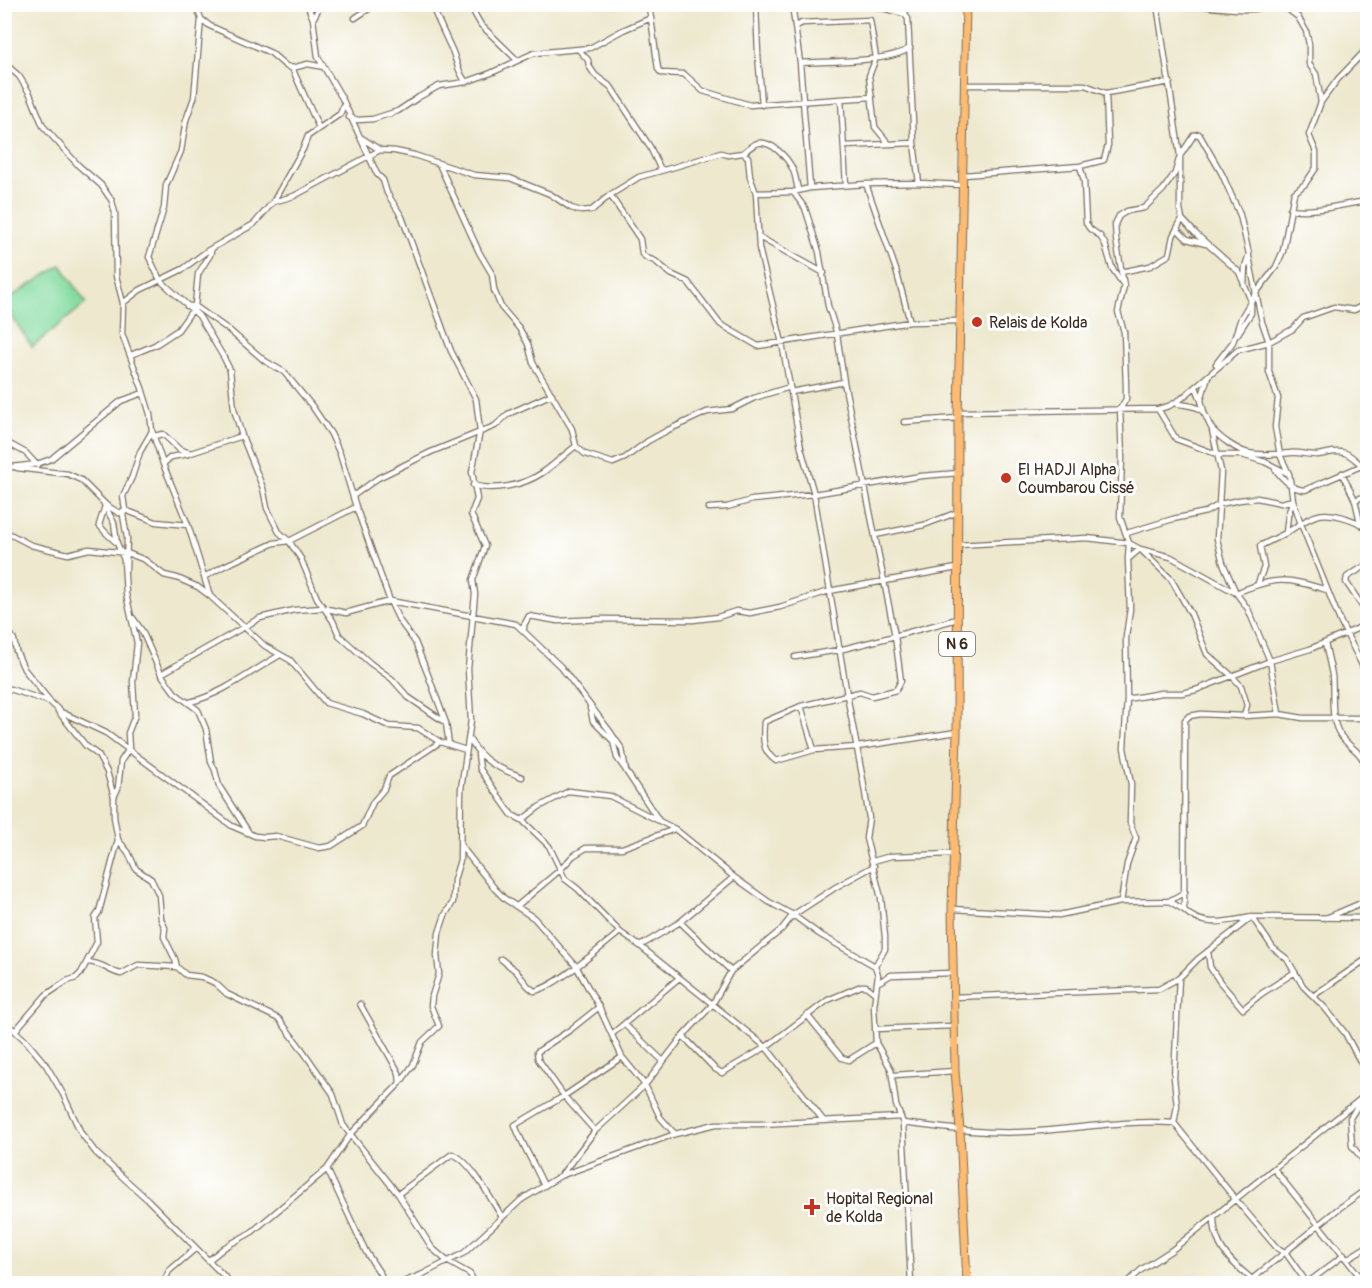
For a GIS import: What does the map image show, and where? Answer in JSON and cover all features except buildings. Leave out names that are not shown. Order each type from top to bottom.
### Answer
[{"type":"main road","name":"N 6","points":[[966,4],[959,321],[957,732],[951,909],[953,1026],[967,1284]]},
{"type":"street","points":[[196,4],[201,19],[194,98],[186,120],[181,152],[166,185],[164,208],[149,257],[160,280],[199,316],[230,370],[234,409],[267,508],[279,532],[289,541],[301,559],[317,598],[333,621],[339,635],[392,679],[408,696],[446,723]]},
{"type":"street","points":[[209,1260],[225,1247],[252,1232],[327,1169],[350,1135],[400,1083],[413,1065],[422,1042],[439,1026],[430,1006],[440,974],[437,956],[440,933],[445,915],[453,902],[454,880],[460,860],[461,789],[471,720],[468,669],[475,594],[473,580],[485,546],[471,514],[477,499],[472,472],[480,431],[476,399],[451,351],[402,217],[318,57],[313,19],[307,4]]},
{"type":"street","points":[[313,19],[321,4]]},
{"type":"street","points":[[355,18],[376,4]]},
{"type":"street","points":[[431,4],[444,37],[453,52],[458,72],[466,82]]},
{"type":"street","points":[[469,4],[481,25],[517,60]]},
{"type":"street","points":[[648,4],[658,69],[661,73],[684,74],[703,91],[744,104],[762,105],[872,97]]},
{"type":"street","points":[[756,4],[762,105]]},
{"type":"street","points":[[792,4],[800,63],[810,188]]},
{"type":"street","points":[[907,4],[905,14],[908,19],[914,143],[919,183]]},
{"type":"street","points":[[1157,4],[1180,156],[1182,219],[1239,272],[1251,301],[1251,313],[1208,376],[1202,400]]},
{"type":"street","points":[[1191,4],[1252,10],[1268,9],[1273,4]]},
{"type":"street","points":[[1281,4],[1298,18],[1306,31],[1309,44],[1309,64],[1316,74],[1321,102]]},
{"type":"street","points":[[889,144],[875,127],[869,76],[876,58],[870,20],[871,5],[905,14]]},
{"type":"street","points":[[349,117],[358,120],[373,119],[398,111],[419,96],[439,86],[466,82],[534,53],[591,48],[651,18]]},
{"type":"street","points":[[201,19],[210,26],[271,53],[286,66],[292,68],[308,64],[324,68]]},
{"type":"street","points":[[796,26],[802,23],[870,20]]},
{"type":"street","points":[[1251,301],[1276,267],[1283,251],[1294,193],[1305,184],[1316,168],[1316,152],[1309,135],[1321,102],[1368,45]]},
{"type":"street","points":[[800,63],[876,58],[902,54],[910,48]]},
{"type":"street","points":[[579,50],[588,60],[595,75],[611,87],[650,147],[660,168],[664,170]]},
{"type":"street","points":[[4,63],[18,76],[30,94],[43,126],[79,166],[101,185],[112,201],[115,213],[114,261],[123,303],[122,334],[143,393],[163,464],[188,525],[210,596]]},
{"type":"street","points":[[292,68],[319,128]]},
{"type":"street","points":[[963,85],[1085,84],[1106,93],[1170,82]]},
{"type":"street","points":[[964,175],[1080,166],[1104,160],[1107,152],[1106,93]]},
{"type":"street","points":[[842,99],[846,186]]},
{"type":"street","points":[[123,303],[140,290],[183,269],[212,248],[254,224],[273,202],[308,136],[340,114],[344,104]]},
{"type":"street","points":[[1121,902],[1127,864],[1136,838],[1130,823],[1131,784],[1124,748],[1127,699],[1126,637],[1130,609],[1129,543],[1120,517],[1122,457],[1119,409],[1126,399],[1125,332],[1118,312],[1124,286],[1115,224],[1119,216],[1127,211],[1144,208],[1163,190],[1175,173],[1180,156],[1192,138],[1199,134],[1227,184],[1240,215],[1262,322],[1269,342],[1269,372],[1278,398],[1275,427],[1280,455],[1289,474],[1293,500],[1327,590],[1368,681]]},
{"type":"street","points":[[360,137],[380,150],[395,151],[474,175],[494,177],[526,185],[550,194],[571,208],[581,211],[592,210],[610,195],[639,177],[721,153],[728,155],[743,153],[753,144],[771,146],[783,155],[793,170],[795,191],[805,208],[824,273],[828,306],[837,334],[844,382],[895,636],[901,681],[896,690],[872,696],[860,692],[846,695],[801,706],[764,722],[763,746],[769,756],[776,761],[814,750],[857,747],[957,732]]},
{"type":"street","points":[[845,146],[914,143]]},
{"type":"street","points":[[273,202],[294,196],[369,158],[380,150]]},
{"type":"street","points":[[743,153],[748,157],[750,177],[756,193],[755,210],[759,248],[782,343],[801,448],[814,494],[846,695],[869,818],[866,838],[881,898],[885,937],[885,949],[875,966]]},
{"type":"street","points":[[440,164],[479,252],[492,274],[494,290],[501,307],[519,328],[528,344],[533,363],[572,429],[576,446],[585,454],[613,463],[625,458],[668,430],[706,412],[732,409],[754,398],[791,389],[844,382]]},
{"type":"street","points":[[1080,166],[1084,181],[1086,223],[1105,244],[1112,268],[1124,286]]},
{"type":"street","points":[[866,184],[896,270],[910,322]]},
{"type":"street","points":[[756,193],[866,184],[962,185]]},
{"type":"street","points":[[610,195],[640,239],[642,254],[671,274],[688,282],[720,324],[758,346],[910,322],[959,321]]},
{"type":"street","points":[[1290,209],[1323,210],[1337,205],[1368,201]]},
{"type":"street","points":[[1121,272],[1150,266],[1169,255],[1173,236],[1182,219]]},
{"type":"street","points":[[1177,229],[1187,239],[1208,245]]},
{"type":"street","points":[[759,237],[824,273]]},
{"type":"street","points":[[131,355],[155,345],[178,330],[191,307],[198,274],[212,248]]},
{"type":"street","points":[[1244,285],[1245,267],[1249,254]]},
{"type":"street","points":[[904,422],[958,415],[1065,410],[1108,412],[1119,409],[1158,410],[1175,403],[1238,350],[1269,342],[1293,329],[1303,318],[1334,307],[1354,310],[1368,303]]},
{"type":"street","points":[[191,307],[229,330],[265,360],[284,372],[296,384],[331,434],[340,454],[356,507],[390,602],[399,621],[415,642],[446,723],[449,745]]},
{"type":"street","points":[[1196,387],[1219,455],[1220,504],[1217,539],[1223,563],[1236,593],[1248,609],[1270,661],[1279,714]]},
{"type":"street","points":[[17,468],[51,459],[121,401],[143,393]]},
{"type":"street","points":[[353,496],[378,478],[495,426],[508,414],[552,394]]},
{"type":"street","points":[[1175,403],[1198,408],[1204,412]]},
{"type":"street","points":[[1158,410],[1176,439],[1219,455],[1242,455],[1289,474]]},
{"type":"street","points":[[1212,430],[1231,445],[1248,453],[1317,455],[1344,452],[1360,465],[1368,468]]},
{"type":"street","points":[[153,434],[164,434],[180,450],[191,453]]},
{"type":"street","points":[[125,575],[127,552],[123,496],[140,452],[153,434]]},
{"type":"street","points":[[163,464],[171,457],[191,453],[242,436]]},
{"type":"street","points":[[4,441],[26,453],[40,468],[52,473]]},
{"type":"street","points":[[473,485],[492,488],[527,480],[542,473],[576,446]]},
{"type":"street","points":[[1274,466],[1291,486],[1298,490],[1305,490],[1368,463]]},
{"type":"street","points":[[4,468],[68,474],[81,480],[104,504],[114,522],[117,543],[124,560],[126,594],[137,651],[133,682],[135,715],[128,733],[129,749],[121,761],[118,788],[114,796]]},
{"type":"street","points":[[709,508],[727,507],[752,500],[814,494],[921,476],[959,473]]},
{"type":"street","points":[[1342,473],[1355,500],[1360,522],[1368,531]]},
{"type":"street","points":[[1355,500],[1368,495]]},
{"type":"street","points":[[1127,533],[1206,512],[1220,504],[1257,498],[1272,502],[1293,500]]},
{"type":"street","points":[[1286,533],[1293,500]]},
{"type":"street","points":[[104,504],[119,513],[125,510],[156,522],[188,525]]},
{"type":"street","points":[[104,504],[99,525],[117,543]]},
{"type":"street","points":[[204,577],[274,543],[289,541],[356,507]]},
{"type":"street","points":[[875,536],[924,525],[959,512]]},
{"type":"street","points":[[1206,512],[1218,516]]},
{"type":"street","points":[[1258,583],[1264,567],[1260,546],[1316,514],[1331,513],[1360,522]]},
{"type":"street","points":[[4,531],[31,545],[68,554],[89,549],[121,551],[145,560],[164,575],[198,587],[210,596],[265,646],[290,660],[326,703],[363,714],[389,726],[418,728],[440,742],[466,750]]},
{"type":"street","points":[[958,545],[1087,538],[1129,543],[1140,549],[1171,557],[1236,593]]},
{"type":"street","points":[[1128,559],[1140,549]]},
{"type":"street","points":[[1140,549],[1171,579],[1191,614],[1207,654],[1241,686],[1247,705],[1244,716]]},
{"type":"street","points":[[1368,564],[1347,577],[1346,582],[1368,615]]},
{"type":"street","points":[[524,630],[529,616],[558,621],[693,620],[736,611],[750,613],[780,607],[829,591],[957,568]]},
{"type":"street","points":[[1236,593],[1258,583],[1278,579],[1306,583],[1327,590]]},
{"type":"street","points":[[161,674],[260,618],[278,612],[323,608],[346,613],[390,602],[516,624],[561,667],[622,749],[626,771],[658,819]]},
{"type":"street","points":[[132,616],[142,631],[161,674],[175,693],[198,710],[206,729],[211,762],[219,786],[249,833]]},
{"type":"street","points":[[795,657],[839,650],[957,619]]},
{"type":"street","points":[[4,623],[14,640],[24,669],[86,746],[98,755],[107,772],[114,796],[114,817],[118,840],[99,912],[95,918],[97,942],[87,962],[76,978],[67,981],[46,995],[15,1031]]},
{"type":"street","points":[[1127,699],[1196,690],[1270,661],[1310,650],[1368,624]]},
{"type":"street","points":[[1325,643],[1332,674],[1334,717],[1337,730],[1347,743],[1364,758],[1368,771]]},
{"type":"street","points":[[190,702],[206,699],[280,655]]},
{"type":"street","points":[[4,687],[50,702],[61,712],[106,733],[232,826],[249,833],[265,837],[276,836],[319,848],[331,846],[362,826],[389,776],[440,742]]},
{"type":"street","points":[[801,706],[814,750]]},
{"type":"street","points":[[1184,910],[1185,720],[1189,716],[1201,714],[1244,716],[1279,714],[1303,718],[1368,718]]},
{"type":"street","points":[[469,739],[478,754],[498,769],[522,777]]},
{"type":"street","points":[[478,754],[480,769],[512,814],[522,820],[549,846],[565,879],[578,889],[620,932],[766,1047],[823,1120]]},
{"type":"street","points":[[522,820],[539,807],[569,791],[610,796],[675,829],[734,877],[819,934],[875,966],[878,975],[875,993],[876,1043],[894,1075],[896,1105],[903,1123],[911,1284]]},
{"type":"street","points":[[517,906],[573,856],[586,848],[622,848],[675,829]]},
{"type":"street","points":[[118,840],[129,852],[136,869],[151,879],[159,895],[161,919],[165,928],[164,938],[176,959],[177,967]]},
{"type":"street","points":[[460,846],[495,889],[505,899],[534,918],[576,966],[599,1007],[622,1057],[645,1085],[660,1117],[675,1134]]},
{"type":"street","points":[[560,1176],[595,1131],[645,1085],[683,1036],[712,1005],[732,971],[781,930],[793,915],[873,863],[891,856],[953,854]]},
{"type":"street","points":[[640,946],[680,922],[734,877]]},
{"type":"street","points":[[1169,901],[1185,891]]},
{"type":"street","points":[[951,909],[1059,915],[1121,902],[1156,900],[1169,901],[1194,919],[1217,922],[1252,917],[1368,918]]},
{"type":"street","points":[[1324,919],[1368,900]]},
{"type":"street","points":[[953,998],[1159,988],[1179,978],[1208,951],[1252,917]]},
{"type":"street","points":[[1252,917],[1273,948],[1287,959],[1303,986],[1325,1008],[1345,1034],[1365,1069],[1366,1095],[1350,1118],[1352,1146],[1368,1166]]},
{"type":"street","points":[[680,922],[732,971]]},
{"type":"street","points":[[501,959],[516,971],[534,991],[542,990],[560,979],[620,932]]},
{"type":"street","points":[[1208,951],[1210,967],[1243,1009],[1295,972]]},
{"type":"street","points":[[1313,996],[1368,958]]},
{"type":"street","points":[[87,962],[100,963],[114,973],[121,974],[138,965],[177,967],[186,975],[202,977],[215,982],[227,994],[279,1020],[333,1094],[343,1125],[398,1194],[432,1248],[447,1261],[470,1274],[475,1284]]},
{"type":"street","points":[[877,983],[891,975],[952,973]]},
{"type":"street","points":[[612,1034],[678,978]]},
{"type":"street","points":[[1179,978],[1174,1078],[1177,1106],[1174,1123],[1277,1248],[1285,1252],[1307,1283],[1345,1257],[1368,1246]]},
{"type":"street","points":[[683,1036],[715,1070],[722,1073],[766,1047],[828,1000],[861,986],[866,986],[875,993]]},
{"type":"street","points":[[360,1004],[399,1072],[400,1083]]},
{"type":"street","points":[[595,1131],[564,1096],[538,1059],[537,1052],[599,1007]]},
{"type":"street","points":[[807,1015],[842,1058],[849,1060],[876,1043]]},
{"type":"street","points":[[4,1021],[46,1065],[63,1094],[81,1133],[96,1153],[232,1284]]},
{"type":"street","points":[[624,1023],[663,1061]]},
{"type":"street","points":[[874,1029],[953,1026]]},
{"type":"street","points":[[544,1186],[536,1167],[522,1145],[515,1125],[564,1096],[622,1057]]},
{"type":"street","points":[[894,1075],[955,1071]]},
{"type":"street","points":[[1126,1284],[1297,1152],[1366,1095]]},
{"type":"street","points":[[398,1284],[464,1253],[521,1200],[560,1176],[675,1134],[716,1124],[901,1117]]},
{"type":"street","points":[[903,1123],[960,1130],[1023,1132],[1088,1125],[1174,1123]]},
{"type":"street","points":[[398,1194],[453,1154],[458,1156],[476,1177],[502,1217]]},
{"type":"street","points":[[1274,1168],[1366,1284]]},
{"type":"street","points":[[327,1169],[366,1252],[384,1284]]},
{"type":"street","points":[[1246,1284],[1368,1188]]},
{"type":"street","points":[[1214,1217],[1214,1232],[1222,1249],[1229,1259],[1256,1284]]},
{"type":"street","points":[[163,1284],[169,1271],[196,1248]]},
{"type":"green space","points":[[61,265],[86,303],[32,347],[5,306],[5,301]]},
{"type":"place","name":"Relais de Kolda","points":[[977,322]]},
{"type":"place","name":"El HADJI Alpha Coumbarou Cissé","points":[[1006,478]]},
{"type":"place","name":"Hopital Regional de Kolda","points":[[812,1207]]}]
